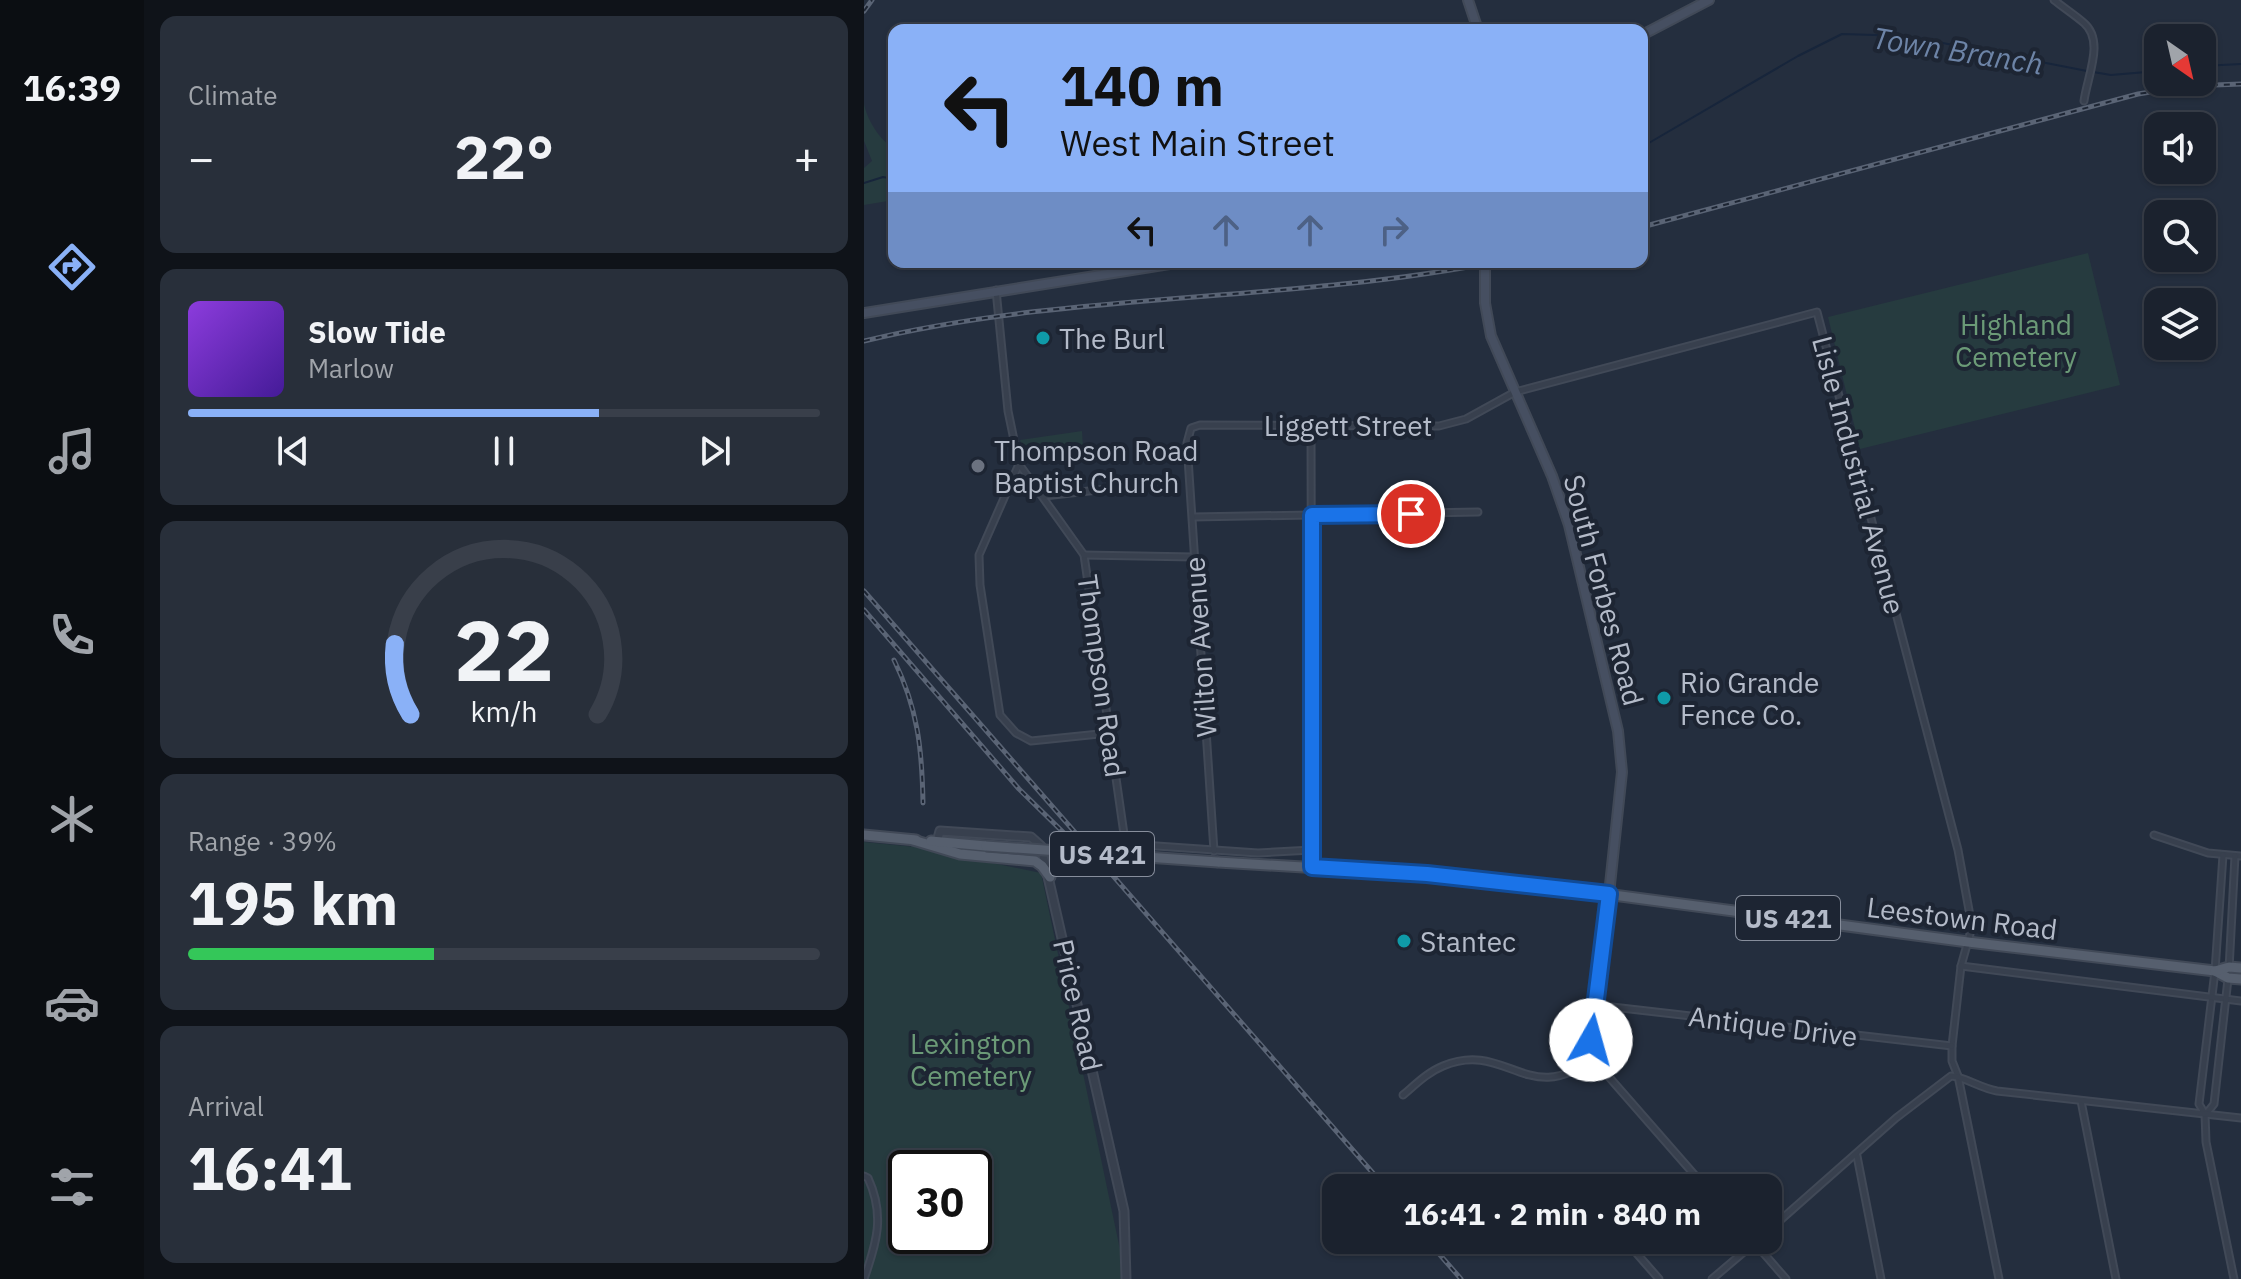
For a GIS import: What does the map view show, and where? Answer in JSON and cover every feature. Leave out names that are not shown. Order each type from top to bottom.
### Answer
[{"type":"main road","points":[[1468,0],[1476,24]]},
{"type":"main road","points":[[1648,32],[1709,0]]},
{"type":"main road","points":[[864,313],[996,290],[1155,268]]},
{"type":"main road","name":"South Forbes Road","points":[[1485,268],[1485,303],[1491,336],[1556,486],[1569,525],[1618,731],[1622,772],[1609,894]]},
{"type":"main road","name":"US 421","points":[[864,835],[986,846],[1427,874],[1609,894]]},
{"type":"main road","points":[[913,840],[960,854],[1029,859],[1039,863],[1050,877]]},
{"type":"main road","name":"Leestown Road","points":[[1609,894],[2215,971],[2228,978],[2241,979]]},
{"type":"main road","name":"Leestown Road","points":[[2215,971],[2241,968]]},
{"type":"street","points":[[2054,0],[2085,23],[2094,35],[2084,101]]},
{"type":"street","name":"Thompson Road","points":[[996,290],[1008,411],[1019,464],[1084,555],[1123,837],[1128,844],[1214,851]]},
{"type":"street","name":"Lisle Industrial Avenue","points":[[1515,392],[1817,312],[1958,850],[1971,921],[1968,942]]},
{"type":"street","name":"Liggett Street","points":[[1187,443],[1188,431],[1200,425],[1439,426],[1466,419],[1515,392]]},
{"type":"street","points":[[1311,426],[1312,867]]},
{"type":"street","name":"Wilton Avenue","points":[[1187,443],[1214,851]]},
{"type":"street","points":[[1019,464],[979,555],[980,585],[1000,715],[1016,733],[1031,741],[1109,733]]},
{"type":"street","points":[[1044,496],[1116,488]]},
{"type":"street","points":[[1193,517],[1478,512]]},
{"type":"street","points":[[1084,555],[1194,557]]},
{"type":"street","name":"Price Road","points":[[937,842],[937,835],[945,830],[1031,837],[1041,846],[1124,1211],[1126,1279]]},
{"type":"street","points":[[2154,835],[2188,848],[2238,856],[2214,1104],[2205,1114]]},
{"type":"street","points":[[1214,851],[1258,853],[1312,850]]},
{"type":"street","points":[[2223,855],[2213,999],[2199,1100],[2205,1114],[2206,1142],[2234,1279]]},
{"type":"street","points":[[1609,894],[1591,1040],[1595,1056],[1627,1099],[1694,1174]]},
{"type":"street","points":[[1968,942],[1961,966],[1952,1061],[1958,1076],[1999,1279]]},
{"type":"street","points":[[1961,966],[2241,1001]]},
{"type":"street","name":"Antique Drive","points":[[1595,1005],[1952,1046]]},
{"type":"street","points":[[1403,1095],[1429,1073],[1459,1061],[1489,1061],[1545,1078],[1574,1072],[1595,1056]]},
{"type":"street","points":[[1782,1219],[1896,1118],[1951,1076],[1958,1076],[1984,1089],[2241,1118]]},
{"type":"street","points":[[2081,1101],[2116,1279]]},
{"type":"street","points":[[1856,1155],[1881,1279]]},
{"type":"street","points":[[864,1176],[878,1199],[877,1243],[864,1279]]},
{"type":"street","points":[[1637,1254],[1659,1279]]},
{"type":"street","points":[[1712,1279],[1740,1254]]},
{"type":"street","points":[[1766,1254],[1786,1279]]},
{"type":"green space","points":[[864,103],[874,128],[888,143],[888,201],[864,205],[864,168],[872,161],[864,141]]},
{"type":"green space","name":"Highland Cemetery","points":[[2088,253],[2120,385],[1860,449],[1828,317]]},
{"type":"green space","points":[[1082,431],[1083,447],[1024,455],[1020,440]]},
{"type":"green space","name":"Lexington Cemetery","points":[[864,842],[915,847],[1041,873],[1122,1259],[1121,1279],[864,1279]]},
{"type":"waterway","name":"Town Branch","points":[[1648,144],[1798,56],[1842,34],[1907,36],[2087,71]]},
{"type":"waterway","name":"Town Branch","points":[[2216,65],[2241,64]]},
{"type":"waterway","name":"Town Branch","points":[[2093,72],[2111,75],[2144,72]]},
{"type":"waterway","name":"Town Branch","points":[[864,183],[888,178]]},
{"type":"railway","points":[[864,11],[872,0]]},
{"type":"railway","points":[[1648,225],[2138,94],[2188,86],[2241,84]]},
{"type":"railway","points":[[864,341],[1021,313],[1338,285],[1459,268]]},
{"type":"railway","points":[[864,591],[1374,1174]]},
{"type":"railway","points":[[864,610],[1019,789],[1069,838]]},
{"type":"railway","points":[[894,660],[909,695],[917,730],[923,803]]},
{"type":"railway","points":[[1439,1254],[1461,1279]]},
{"type":"place","name":"The Burl","points":[[1043,338]]},
{"type":"place","name":"Thompson Road Baptist Church","points":[[978,466]]},
{"type":"place","name":"Rio Grande Fence Co.","points":[[1664,698]]},
{"type":"place","name":"Stantec","points":[[1404,941]]},
{"type":"route","points":[[1411,514],[1312,515],[1312,867],[1427,874],[1609,894],[1591,1040]]}]
